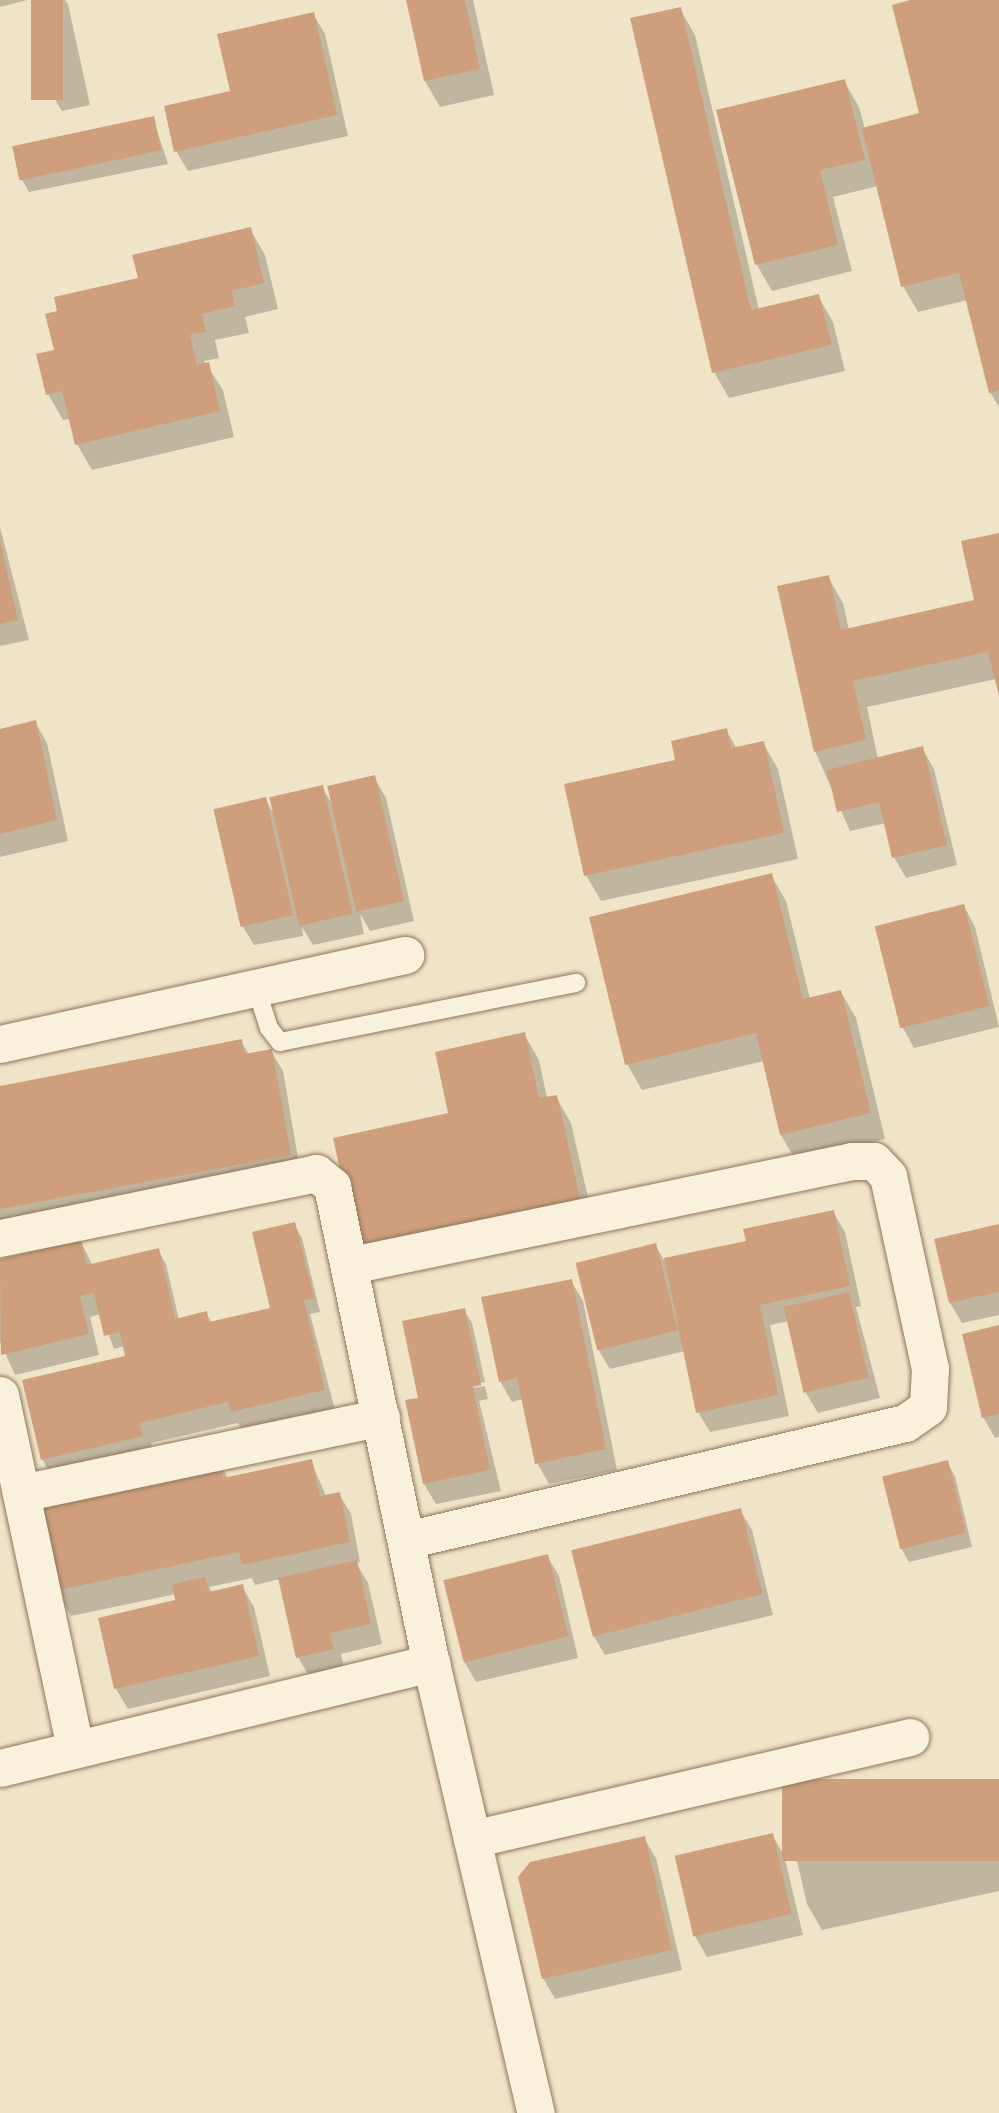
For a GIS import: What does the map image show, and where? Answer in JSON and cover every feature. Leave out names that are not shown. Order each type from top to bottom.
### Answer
[{"type":"street","points":[[0,1044],[405,955]]},
{"type":"street","points":[[351,1265],[852,1161],[874,1161],[888,1176],[930,1368],[928,1407],[905,1423],[406,1540]]},
{"type":"street","points":[[0,1238],[316,1173],[332,1186],[351,1265],[431,1662],[536,2113]]},
{"type":"street","points":[[0,1395],[75,1749]]},
{"type":"street","points":[[21,1493],[381,1417]]},
{"type":"street","points":[[0,1768],[431,1662]]},
{"type":"street","points":[[472,1839],[910,1737]]},
{"type":"lane","points":[[256,988],[269,1028],[280,1042],[576,983]]},
{"type":"building","points":[[31,0],[63,0],[63,100],[31,100]]},
{"type":"building","points":[[406,0],[465,0],[480,69],[424,81]]},
{"type":"building","points":[[910,0],[999,0],[999,390],[989,393],[959,273],[901,287],[862,128],[919,113],[892,5]]},
{"type":"building","points":[[681,7],[751,310],[819,294],[832,345],[712,373],[630,18]]},
{"type":"building","points":[[314,12],[337,115],[174,152],[164,106],[230,91],[217,34]]},
{"type":"building","points":[[845,79],[865,160],[820,170],[838,245],[755,265],[716,110]]},
{"type":"building","points":[[154,116],[161,150],[19,180],[12,146]]},
{"type":"building","points":[[251,227],[264,283],[232,291],[235,306],[202,314],[206,332],[190,335],[197,365],[209,362],[220,411],[75,445],[62,391],[46,395],[36,354],[54,350],[45,314],[57,311],[54,297],[138,278],[132,255]]},
{"type":"building","points":[[999,533],[999,696],[988,652],[853,681],[866,740],[814,752],[777,586],[829,575],[841,630],[974,600],[961,541]]},
{"type":"building","points":[[0,541],[18,620],[0,624]]},
{"type":"building","points":[[36,720],[57,820],[0,834],[0,729]]},
{"type":"building","points":[[727,728],[731,748],[764,741],[784,833],[584,876],[564,784],[675,760],[671,741]]},
{"type":"building","points":[[923,746],[947,845],[892,858],[879,802],[837,812],[827,770]]},
{"type":"building","points":[[375,775],[404,901],[356,912],[327,786]]},
{"type":"building","points":[[323,785],[353,914],[299,926],[269,797]]},
{"type":"building","points":[[266,797],[293,915],[241,927],[213,809]]},
{"type":"building","points":[[772,873],[803,999],[841,990],[871,1113],[780,1135],[756,1033],[625,1065],[589,917]]},
{"type":"building","points":[[964,904],[989,1006],[900,1028],[875,926]]},
{"type":"building","points":[[525,1032],[539,1098],[557,1095],[580,1198],[357,1247],[333,1138],[448,1113],[435,1052]]},
{"type":"building","points":[[242,1039],[244,1054],[272,1049],[291,1155],[0,1209],[0,1086]]},
{"type":"building","points":[[834,1210],[850,1286],[760,1305],[778,1395],[696,1413],[664,1258],[746,1241],[743,1229]]},
{"type":"building","points":[[295,1222],[314,1298],[304,1300],[325,1390],[230,1412],[228,1402],[140,1423],[143,1436],[41,1460],[22,1380],[125,1356],[120,1332],[104,1336],[94,1293],[80,1296],[89,1334],[1,1355],[0,1259],[81,1240],[87,1265],[159,1248],[175,1319],[207,1311],[209,1322],[270,1308],[252,1232]]},
{"type":"building","points":[[999,1224],[999,1292],[949,1303],[934,1239]]},
{"type":"building","points":[[656,1243],[678,1330],[597,1350],[575,1263]]},
{"type":"building","points":[[572,1279],[606,1449],[535,1464],[517,1378],[499,1382],[481,1297]]},
{"type":"building","points":[[849,1292],[869,1378],[804,1393],[784,1307]]},
{"type":"building","points":[[465,1308],[481,1385],[473,1387],[490,1470],[423,1484],[405,1400],[418,1398],[402,1321]]},
{"type":"building","points":[[999,1325],[999,1414],[982,1418],[962,1334]]},
{"type":"building","points":[[312,1459],[320,1496],[340,1492],[350,1542],[242,1565],[239,1552],[54,1591],[34,1501],[220,1461],[223,1478]]},
{"type":"building","points":[[948,1460],[966,1533],[900,1549],[882,1476]]},
{"type":"building","points":[[741,1508],[763,1594],[593,1637],[571,1550]]},
{"type":"building","points":[[548,1554],[569,1636],[464,1663],[443,1580]]},
{"type":"building","points":[[357,1560],[371,1624],[330,1633],[334,1649],[296,1658],[278,1578]]},
{"type":"building","points":[[205,1577],[209,1592],[243,1584],[259,1656],[114,1689],[98,1618],[175,1600],[172,1584]]},
{"type":"building","points":[[782,1779],[999,1779],[999,1861],[782,1861]]},
{"type":"building","points":[[773,1833],[792,1914],[693,1937],[675,1856]]},
{"type":"building","points":[[645,1836],[672,1950],[542,1979],[518,1877],[530,1862]]}]
